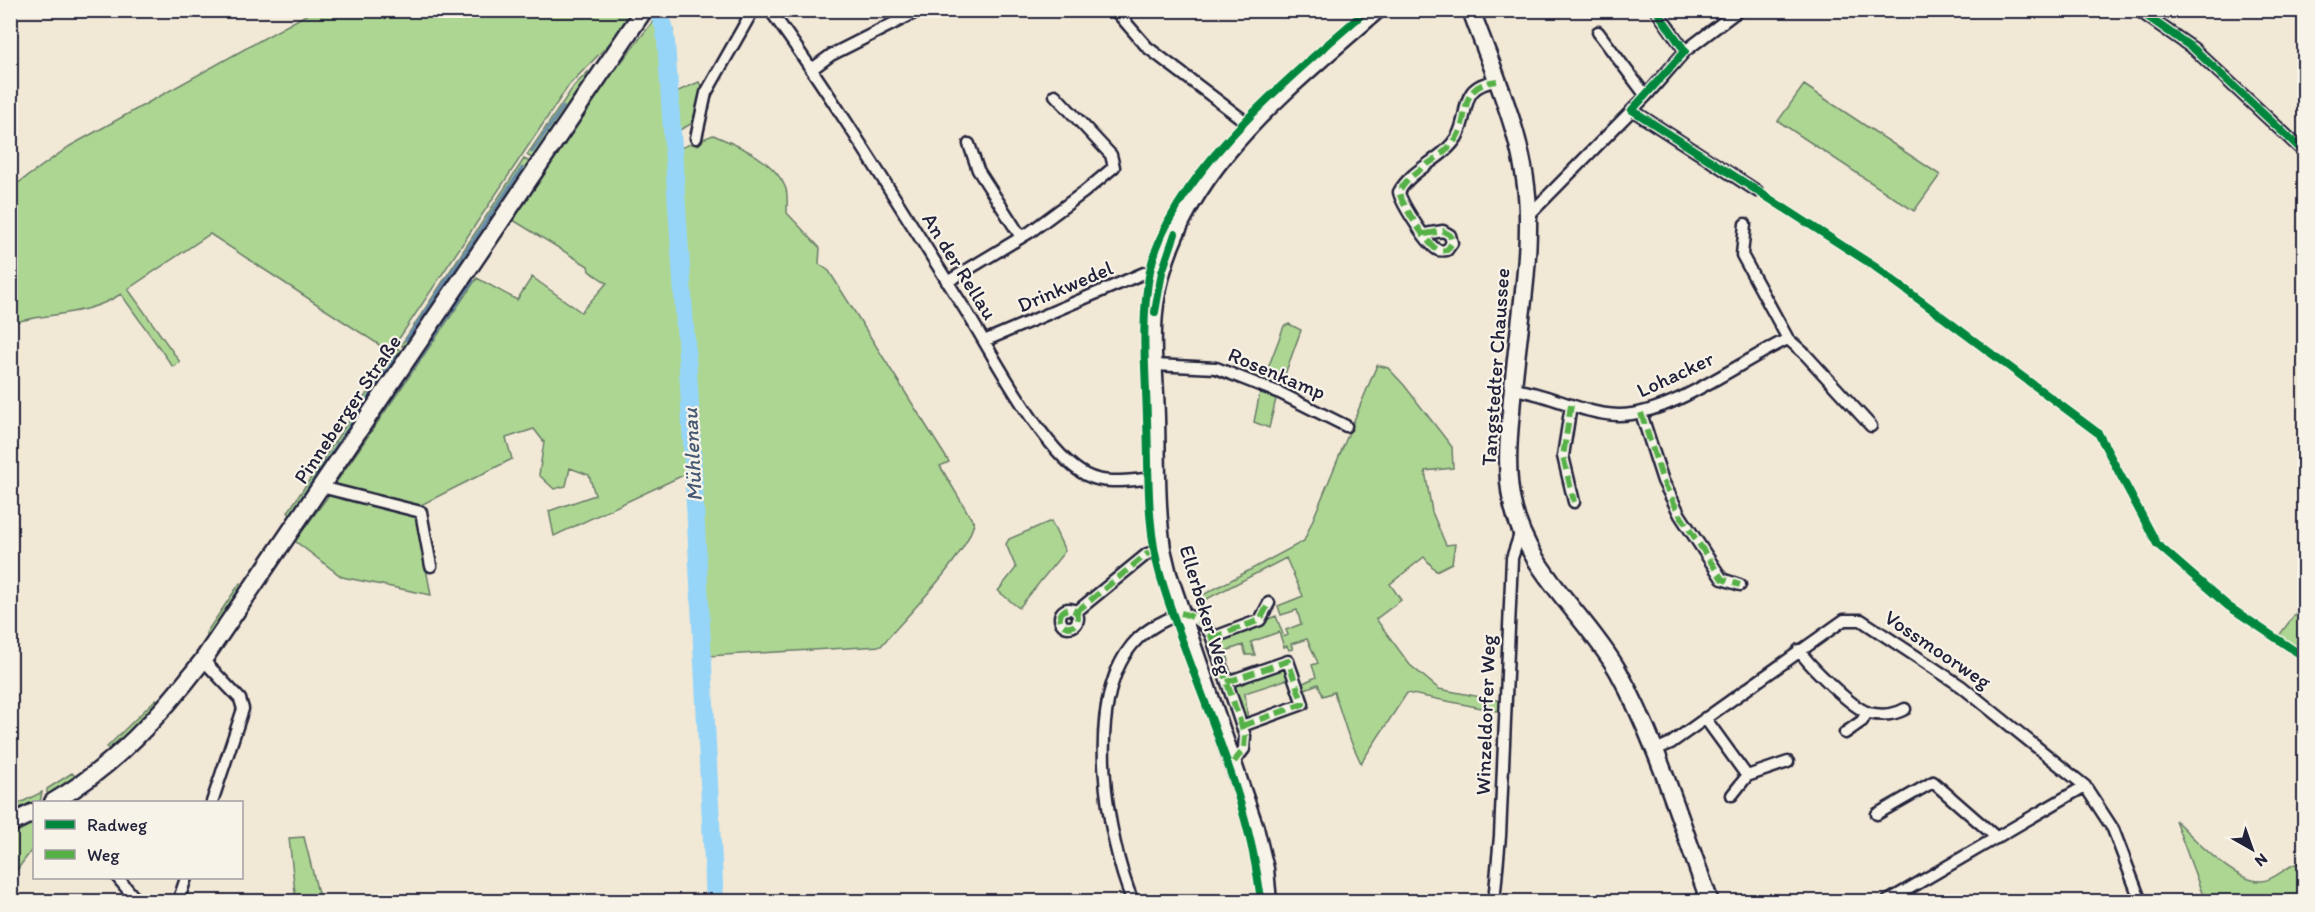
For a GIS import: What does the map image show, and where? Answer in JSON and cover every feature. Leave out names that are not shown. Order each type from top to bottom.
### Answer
[{"type":"main road","name":"Ellerbeker Weg","points":[[1268,902],[1265,869],[1255,828],[1181,613],[1162,549],[1154,365],[1155,304],[1162,272],[1178,225],[1193,198],[1229,148],[1250,125],[1377,10]]},
{"type":"main road","name":"Tangstedter Chaussee","points":[[1471,10],[1497,81],[1522,164],[1528,216],[1512,390],[1509,476],[1521,531],[1544,575],[1616,668],[1638,709],[1710,902]]},
{"type":"main road","name":"Pinneberger Straße","points":[[56,801],[111,761],[141,733],[203,660],[641,14]]},
{"type":"main road","points":[[10,824],[33,812]]},
{"type":"street","points":[[696,138],[706,93],[753,10]]},
{"type":"street","name":"An der Rellau","points":[[770,10],[812,69],[1042,431],[1069,463],[1098,480],[1112,482],[1158,478]]},
{"type":"street","points":[[812,69],[831,56],[920,10]]},
{"type":"street","points":[[1115,10],[1147,47],[1250,125]]},
{"type":"street","points":[[1656,10],[1684,51]]},
{"type":"street","points":[[1528,216],[1632,111],[1684,51],[1739,10]]},
{"type":"street","points":[[2139,10],[2194,49],[2304,152]]},
{"type":"street","points":[[1598,32],[1646,96]]},
{"type":"street","points":[[1425,234],[1401,203],[1399,192],[1404,182],[1439,156],[1457,138],[1465,103],[1472,91],[1482,84],[1497,81]]},
{"type":"street","points":[[947,282],[1021,237],[1084,192],[1114,167],[1111,155],[1055,94]]},
{"type":"street","points":[[1632,111],[1757,191]]},
{"type":"street","points":[[969,144],[978,170],[1021,237]]},
{"type":"street","points":[[1744,224],[1742,255],[1788,339],[1871,426]]},
{"type":"street","name":"Drinkwedel","points":[[984,341],[1112,289],[1144,273],[1162,272]]},
{"type":"street","name":"Lohacker","points":[[1512,390],[1538,393],[1598,413],[1620,415],[1641,413],[1675,400],[1788,339]]},
{"type":"street","name":"Rosenkamp","points":[[1154,365],[1216,368],[1280,393],[1346,426]]},
{"type":"street","points":[[1571,405],[1563,456],[1574,502]]},
{"type":"street","points":[[1641,413],[1663,481],[1680,515],[1722,579],[1740,585]]},
{"type":"street","points":[[321,487],[421,512],[431,566]]},
{"type":"street","name":"Winzeldorfer Weg","points":[[1494,902],[1500,836],[1512,558],[1521,531]]},
{"type":"street","points":[[1076,612],[1147,554],[1162,549]]},
{"type":"street","points":[[1212,638],[1260,620],[1269,603]]},
{"type":"street","points":[[1133,902],[1114,844],[1107,810],[1104,766],[1107,710],[1116,676],[1130,647],[1151,627],[1181,613],[1198,619],[1206,627],[1212,638],[1246,743],[1233,763]]},
{"type":"street","name":"Vossmoorweg","points":[[1653,750],[1671,744],[1799,650],[1844,620],[1861,620],[1961,686],[2085,786],[2113,829],[2140,902]]},
{"type":"street","points":[[1799,650],[1807,662],[1867,712],[1895,715],[1905,709]]},
{"type":"street","points":[[203,660],[240,699],[243,709],[212,801]]},
{"type":"street","points":[[1227,682],[1288,661],[1303,704],[1242,726]]},
{"type":"street","points":[[1845,733],[1862,721],[1867,712]]},
{"type":"street","points":[[1705,718],[1747,776]]},
{"type":"street","points":[[1732,795],[1747,776],[1788,762]]},
{"type":"street","points":[[1877,813],[1933,782],[1997,838]]},
{"type":"street","points":[[1886,902],[2085,786]]},
{"type":"street","points":[[119,879],[138,902]]},
{"type":"street","points":[[178,902],[186,879]]},
{"type":"green space","points":[[313,11],[632,11],[615,38],[569,85],[390,352],[210,234],[128,289],[180,362],[173,367],[121,294],[81,310],[11,323],[10,189],[70,146]]},
{"type":"green space","points":[[661,11],[666,11],[673,30],[676,92],[699,82],[704,91],[691,124],[678,131],[678,149],[713,135],[755,155],[774,170],[787,192],[787,213],[820,248],[819,264],[829,271],[949,462],[940,466],[974,523],[959,553],[947,570],[881,646],[707,656],[687,282],[679,283],[690,472],[554,536],[549,511],[595,495],[589,475],[570,468],[566,486],[554,489],[539,475],[544,442],[534,429],[506,438],[512,459],[415,508],[335,484],[477,278],[517,300],[532,277],[581,312],[607,283],[589,271],[588,266],[513,220],[609,78]]},
{"type":"green space","points":[[588,72],[589,83],[533,159],[527,155],[574,86]]},
{"type":"green space","points":[[1804,85],[1940,175],[1914,211],[1778,121]]},
{"type":"green space","points":[[524,159],[530,162],[532,168],[406,348],[401,345]]},
{"type":"green space","points":[[1289,324],[1301,330],[1280,388],[1263,381],[1284,326]]},
{"type":"green space","points":[[397,348],[403,352],[291,516],[288,512]]},
{"type":"green space","points":[[1377,365],[1388,368],[1404,385],[1452,447],[1453,468],[1425,471],[1432,512],[1446,545],[1455,544],[1452,563],[1436,571],[1424,557],[1390,584],[1401,600],[1376,619],[1410,665],[1439,689],[1502,701],[1502,712],[1407,693],[1361,763],[1348,735],[1334,692],[1323,696],[1318,684],[1305,689],[1309,701],[1305,702],[1299,685],[1316,677],[1312,665],[1318,663],[1307,639],[1291,644],[1293,649],[1289,650],[1287,646],[1284,647],[1279,632],[1251,642],[1255,655],[1246,655],[1243,645],[1226,651],[1229,661],[1223,663],[1217,643],[1220,637],[1276,616],[1284,637],[1288,635],[1286,630],[1301,624],[1297,610],[1281,615],[1278,606],[1303,596],[1286,558],[1203,601],[1201,596],[1304,541]]},
{"type":"green space","points":[[1260,392],[1276,399],[1269,428],[1254,422]]},
{"type":"green space","points":[[329,495],[416,515],[431,595],[342,577],[295,541]]},
{"type":"green space","points":[[1051,521],[1065,551],[1019,608],[998,591],[1016,568],[1006,544],[1009,539]]},
{"type":"green space","points":[[240,583],[246,587],[209,636],[206,633]]},
{"type":"green space","points":[[2304,602],[2304,654],[2278,637]]},
{"type":"green space","points":[[1287,665],[1299,697],[1295,703],[1288,679],[1245,693],[1248,721],[1245,720],[1232,687],[1234,684]]},
{"type":"green space","points":[[156,699],[159,707],[110,751],[107,747]]},
{"type":"green space","points":[[72,773],[76,777],[52,797],[47,793],[47,789]]},
{"type":"green space","points":[[42,792],[40,801],[33,801],[33,807],[11,818],[10,808]]},
{"type":"green space","points":[[33,820],[33,848],[11,878],[10,832]]},
{"type":"green space","points":[[2175,820],[2215,858],[2239,875],[2251,880],[2262,881],[2273,878],[2293,865],[2304,862],[2304,901],[2205,901]]},
{"type":"green space","points":[[304,837],[320,901],[296,901],[289,838]]},
{"type":"waterway","name":"Mühlenau","points":[[657,10],[664,26],[666,41],[689,386],[715,902]]},
{"type":"waterway","points":[[532,152],[563,107]]},
{"type":"waterway","points":[[406,340],[522,168]]},
{"type":"waterway","points":[[333,483],[473,281]]},
{"type":"waterway","points":[[293,511],[396,356]]},
{"type":"waterway","points":[[315,510],[327,493]]},
{"type":"waterway","points":[[212,632],[240,589]]},
{"type":"marked path","points":[[1425,234],[1443,231],[1450,235],[1452,243],[1447,250],[1434,247],[1416,224],[1399,192],[1412,177],[1444,152],[1457,137],[1470,94],[1484,84],[1497,81]]},
{"type":"marked path","points":[[1571,405],[1563,456],[1574,502]]},
{"type":"marked path","points":[[1641,413],[1663,481],[1680,515],[1722,579],[1740,585]]},
{"type":"marked path","points":[[1076,612],[1147,554],[1159,549]]},
{"type":"marked path","points":[[1212,638],[1260,620],[1269,603]]},
{"type":"marked path","points":[[1069,609],[1075,612],[1078,618],[1075,624],[1069,627],[1063,624],[1060,618],[1063,612],[1069,609]]},
{"type":"marked path","points":[[1181,613],[1200,622],[1212,638],[1245,736],[1244,749],[1233,763]]},
{"type":"marked path","points":[[1227,682],[1288,661],[1303,704],[1242,726]]},
{"type":"cycle path","points":[[1261,902],[1255,860],[1233,778],[1174,618],[1156,559],[1148,479],[1144,346],[1147,289],[1150,271],[1162,235],[1182,198],[1208,162],[1272,95],[1367,10]]},
{"type":"cycle path","points":[[1656,10],[1685,51],[1632,110],[1874,266],[2098,433],[2157,544],[2228,606],[2304,657]]},
{"type":"cycle path","points":[[2138,10],[2194,49],[2304,152]]},
{"type":"cycle path","points":[[1155,312],[1162,272],[1175,234]]}]
